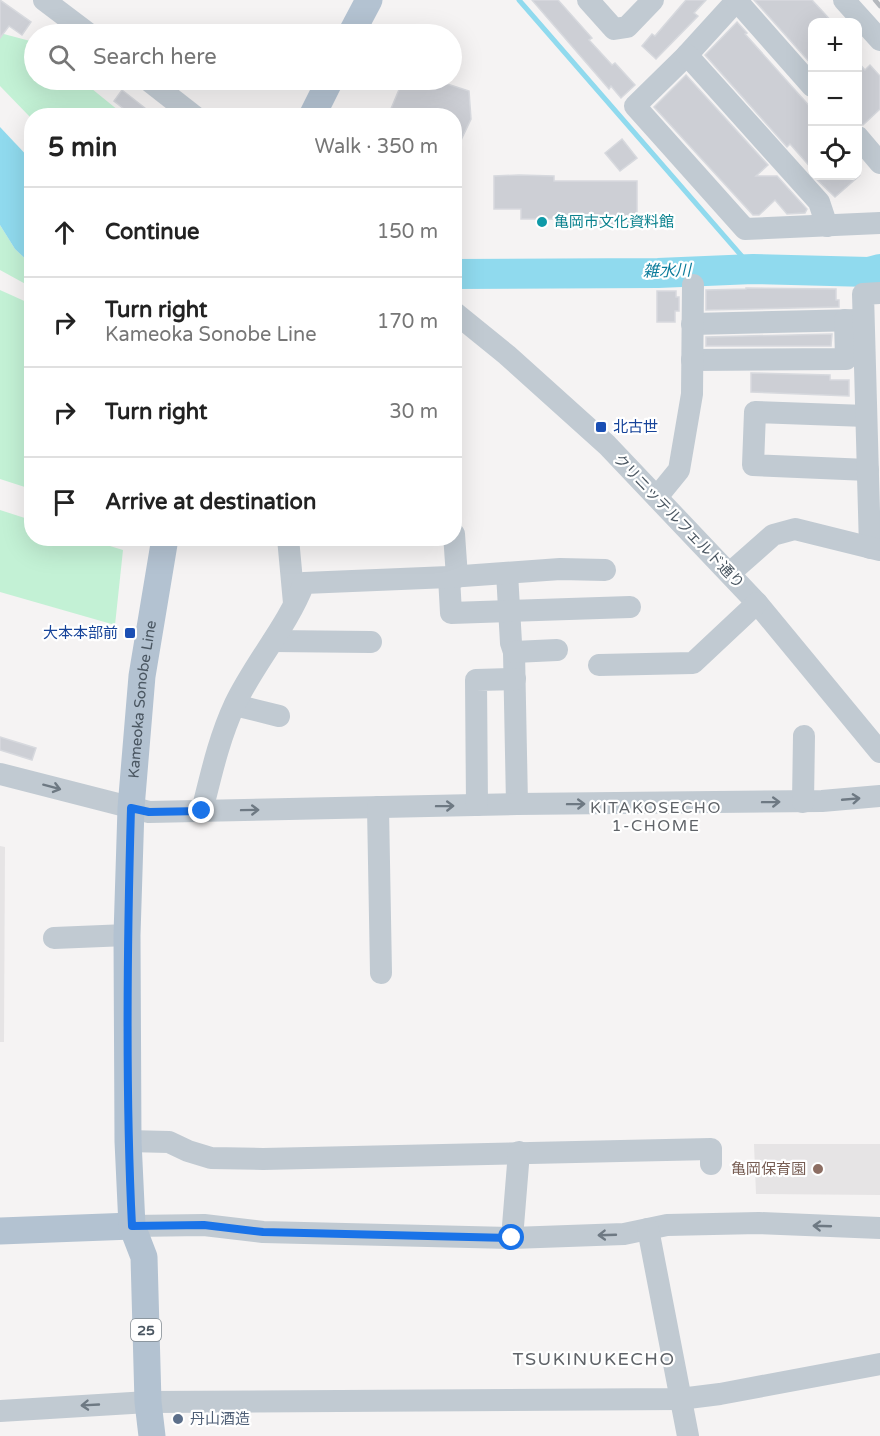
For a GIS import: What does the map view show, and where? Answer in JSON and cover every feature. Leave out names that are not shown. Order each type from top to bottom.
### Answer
[{"type":"main road","points":[[316,108],[325,90]]},
{"type":"main road","name":"Kameoka Sonobe Line","points":[[152,1436],[148,1402],[144,1257],[132,1226],[128,1141],[127,935],[131,808],[142,676],[164,546]]},
{"type":"main road","points":[[0,1231],[132,1226]]},
{"type":"street","points":[[44,0],[76,24]]},
{"type":"street","points":[[588,0],[614,29],[627,27],[653,0]]},
{"type":"street","points":[[808,80],[737,0],[687,55],[635,106],[745,229],[880,223]]},
{"type":"street","points":[[844,0],[880,40]]},
{"type":"street","points":[[687,55],[819,201],[827,226]]},
{"type":"street","points":[[161,90],[184,108]]},
{"type":"street","points":[[862,142],[880,163]]},
{"type":"street","points":[[657,497],[679,470],[692,394],[693,285]]},
{"type":"street","points":[[692,360],[846,359],[854,320],[863,294],[880,293]]},
{"type":"street","name":"クリニッテルフェルド通り","points":[[462,319],[607,445],[757,603],[880,752]]},
{"type":"street","points":[[692,324],[854,320]]},
{"type":"street","points":[[730,573],[773,535],[795,529],[875,549],[866,416],[854,320]]},
{"type":"street","points":[[866,416],[755,412],[753,465],[868,470]]},
{"type":"street","points":[[289,546],[294,608]]},
{"type":"street","points":[[454,546],[451,613],[630,607]]},
{"type":"street","points":[[202,811],[216,756],[235,705],[294,608],[304,583],[453,577],[560,569],[605,570]]},
{"type":"street","points":[[507,573],[511,643],[514,652],[517,804]]},
{"type":"street","points":[[599,665],[693,663],[757,603]]},
{"type":"street","points":[[273,641],[370,642]]},
{"type":"street","points":[[514,652],[557,650]]},
{"type":"street","points":[[477,805],[476,680],[515,679]]},
{"type":"street","points":[[235,705],[279,716]]},
{"type":"street","points":[[803,802],[804,736]]},
{"type":"street","points":[[0,774],[149,812],[517,804],[803,802],[880,796]]},
{"type":"street","points":[[378,807],[381,973]]},
{"type":"street","points":[[54,938],[127,935]]},
{"type":"street","points":[[128,1141],[169,1142],[211,1158],[263,1159],[711,1149],[711,1164]]},
{"type":"street","points":[[512,1238],[519,1152]]},
{"type":"street","points":[[132,1226],[204,1225],[263,1232],[512,1238],[624,1234],[667,1225],[759,1223],[880,1228]]},
{"type":"street","points":[[648,1229],[688,1436]]},
{"type":"street","points":[[0,1411],[148,1402],[680,1399],[720,1394],[880,1364]]},
{"type":"shaded area","points":[[0,846],[5,847],[4,1042],[0,1042]]},
{"type":"shaded area","name":"亀岡保育園","points":[[754,1144],[880,1144],[880,1195],[756,1194]]},
{"type":"green space","points":[[0,33],[24,39],[24,90],[93,90],[115,108],[24,108],[24,111],[0,86]]},
{"type":"green space","points":[[0,225],[15,249],[24,257],[24,283],[0,270]]},
{"type":"green space","points":[[0,290],[24,301],[24,487],[0,479]]},
{"type":"green space","points":[[0,510],[24,518],[24,546],[110,546],[123,550],[115,625],[0,592]]},
{"type":"water","points":[[0,127],[24,153],[24,257],[15,249],[0,225]]},
{"type":"building","points":[[0,0],[31,22],[24,24],[22,35],[9,26],[0,38]]},
{"type":"building","points":[[532,0],[558,0],[592,38],[589,40],[635,85],[621,98],[611,86],[609,89]]},
{"type":"building","points":[[686,0],[706,0],[694,13],[698,16],[656,59],[642,46],[652,34],[655,36]]},
{"type":"building","points":[[754,0],[812,0],[824,13],[828,18],[808,18],[808,60]]},
{"type":"building","points":[[737,22],[808,104],[808,164],[790,144],[787,147],[705,55]]},
{"type":"building","points":[[870,65],[880,76],[880,109],[863,125],[862,67],[865,70]]},
{"type":"building","points":[[686,75],[768,165],[756,176],[777,176],[807,209],[805,213],[787,214],[775,200],[759,215],[753,215],[654,107]]},
{"type":"building","points":[[462,89],[469,91],[471,119],[462,138],[462,108],[391,108],[399,90]]},
{"type":"building","points":[[122,90],[145,108],[123,108],[114,101]]},
{"type":"building","points":[[622,139],[637,158],[620,171],[605,153]]},
{"type":"building","points":[[494,176],[554,176],[554,181],[637,181],[637,224],[556,225],[556,219],[521,219],[521,209],[494,209]]},
{"type":"building","points":[[817,180],[854,180],[835,197]]},
{"type":"building","points":[[836,289],[836,300],[839,300],[839,307],[706,310],[706,290]]},
{"type":"building","points":[[657,291],[676,291],[676,297],[679,297],[679,311],[675,311],[675,322],[657,322]]},
{"type":"building","points":[[832,334],[831,346],[706,346],[706,337]]},
{"type":"building","points":[[751,373],[830,375],[830,380],[849,380],[849,396],[751,392]]},
{"type":"building","points":[[0,737],[36,748],[32,760],[0,750]]},
{"type":"waterway","points":[[519,0],[753,269]]},
{"type":"waterway","name":"雑水川","points":[[462,274],[658,273],[753,269],[869,272],[880,269]]},
{"type":"railway","points":[[875,0],[880,6]]},
{"type":"place","name":"亀岡市文化資料館","points":[[542,222]]},
{"type":"place","name":"北古世","points":[[601,427]]},
{"type":"place","name":"大本本部前","points":[[130,633]]},
{"type":"place","name":"亀岡保育園","points":[[818,1169]]},
{"type":"place","name":"丹山酒造","points":[[178,1419]]},
{"type":"district","name":"KITAKOSECHO 1-CHOME","points":[[656,817]]},
{"type":"district","name":"TSUKINUKECHO","points":[[594,1359]]},
{"type":"route","points":[[202,811],[149,812],[131,808],[127,935],[128,1141],[132,1226],[204,1225],[263,1232],[512,1238]]}]
